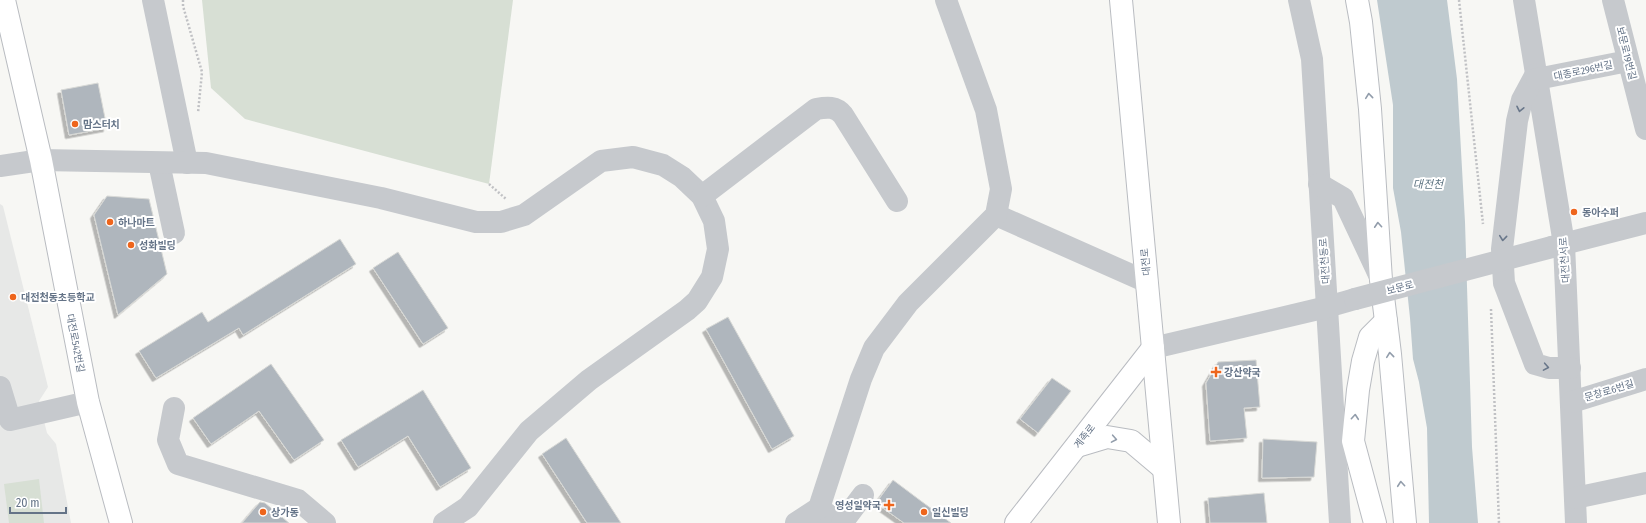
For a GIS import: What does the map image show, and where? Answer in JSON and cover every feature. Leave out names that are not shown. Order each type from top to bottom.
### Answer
[{"type":"main road","name":"대전로542번길","points":[[4,0],[41,160],[88,402],[121,523]]},
{"type":"main road","name":"대전로","points":[[1121,0],[1169,523]]},
{"type":"main road","points":[[1357,0],[1361,22],[1370,109],[1381,280],[1405,523]]},
{"type":"main road","points":[[1375,523],[1344,442],[1358,390],[1362,361],[1370,337],[1386,321]]},
{"type":"main road","name":"계족로","points":[[1016,523],[1153,348]]},
{"type":"main road","points":[[1077,446],[1107,438],[1131,441],[1163,468]]},
{"type":"street","points":[[152,0],[187,163]]},
{"type":"street","points":[[814,516],[861,379],[874,348],[908,303],[996,215],[1001,189],[986,110],[946,0]]},
{"type":"street","name":"대전천동로","points":[[1299,0],[1312,59],[1327,307],[1344,442],[1340,523]]},
{"type":"street","name":"대전천서로","points":[[1524,0],[1537,77],[1558,246],[1570,368],[1576,523]]},
{"type":"street","name":"보문로19번길","points":[[1613,0],[1635,62],[1646,129]]},
{"type":"street","name":"대종로296번길","points":[[1537,77],[1635,62]]},
{"type":"street","points":[[1537,77],[1522,100],[1517,121],[1502,249],[1504,283],[1535,364],[1549,368],[1570,368]]},
{"type":"street","points":[[702,196],[816,109],[826,107],[838,109],[843,115],[898,201]]},
{"type":"street","points":[[0,166],[41,160],[206,163],[381,198],[476,222],[501,222],[524,215],[601,161],[634,157],[663,164],[682,177],[702,196],[714,221],[718,249],[712,277],[697,301],[687,310],[589,380],[528,431],[468,507],[444,523]]},
{"type":"street","points":[[159,163],[174,233]]},
{"type":"street","points":[[1319,184],[1343,198],[1381,280]]},
{"type":"street","points":[[996,215],[1147,282]]},
{"type":"street","name":"보문로","points":[[1153,348],[1327,307],[1646,223]]},
{"type":"street","name":"문창로6번길","points":[[1572,402],[1646,379]]},
{"type":"street","points":[[0,387],[10,420],[88,402]]},
{"type":"street","points":[[174,408],[168,440],[178,464],[298,500],[325,523]]},
{"type":"street","points":[[1575,498],[1646,483]]},
{"type":"street","points":[[842,523],[863,495]]},
{"type":"street","points":[[796,523],[814,516],[839,523]]},
{"type":"path","points":[[184,0],[183,6],[202,72],[198,114]]},
{"type":"shaded area","points":[[202,0],[513,0],[489,184],[245,119],[211,88]]},
{"type":"shaded area","name":"대전천동초등학교","points":[[0,204],[3,206],[48,387],[39,401],[47,433],[56,444],[71,523],[0,523]]},
{"type":"shaded area","points":[[39,479],[44,523],[9,523],[4,484]]},
{"type":"water","name":"대전천","points":[[1377,0],[1447,0],[1457,79],[1465,222],[1472,447],[1478,523],[1429,523],[1427,428],[1419,382],[1413,359],[1401,232],[1393,188],[1393,105]]},
{"type":"building","points":[[98,83],[107,128],[69,135],[61,90]]},
{"type":"building","name":"성화빌딩","points":[[107,196],[149,199],[167,274],[118,315],[94,215]]},
{"type":"building","points":[[340,239],[356,264],[243,335],[239,328],[156,378],[139,351],[202,312],[208,322]]},
{"type":"building","points":[[398,252],[448,328],[423,344],[373,268]]},
{"type":"building","points":[[728,317],[794,436],[772,449],[706,329]]},
{"type":"building","points":[[1256,360],[1260,407],[1244,408],[1247,438],[1210,441],[1206,383],[1218,362]]},
{"type":"building","points":[[271,364],[324,440],[294,460],[259,411],[211,444],[193,418]]},
{"type":"building","points":[[1052,378],[1071,391],[1038,433],[1020,419]]},
{"type":"building","points":[[423,390],[471,468],[440,487],[408,436],[358,467],[341,440]]},
{"type":"building","points":[[566,438],[621,523],[587,523],[542,454]]},
{"type":"building","points":[[1263,439],[1317,442],[1314,477],[1262,478]]},
{"type":"building","points":[[893,480],[951,523],[904,523],[876,503]]},
{"type":"building","points":[[1264,493],[1267,523],[1210,523],[1208,498]]},
{"type":"building","name":"상가동","points":[[260,502],[265,503],[289,523],[242,523]]},
{"type":"place","name":"맘스터치","points":[[75,124]]},
{"type":"place","name":"동아수퍼","points":[[1574,212]]},
{"type":"place","name":"하나마트","points":[[110,222]]},
{"type":"place","name":"성화빌딩","points":[[131,245]]},
{"type":"place","name":"대전천동초등학교","points":[[13,297]]},
{"type":"place","name":"강산약국","points":[[1216,372]]},
{"type":"place","name":"영성일약국","points":[[889,505]]},
{"type":"place","name":"상가동","points":[[263,512]]},
{"type":"place","name":"일신빌딩","points":[[924,512]]}]
